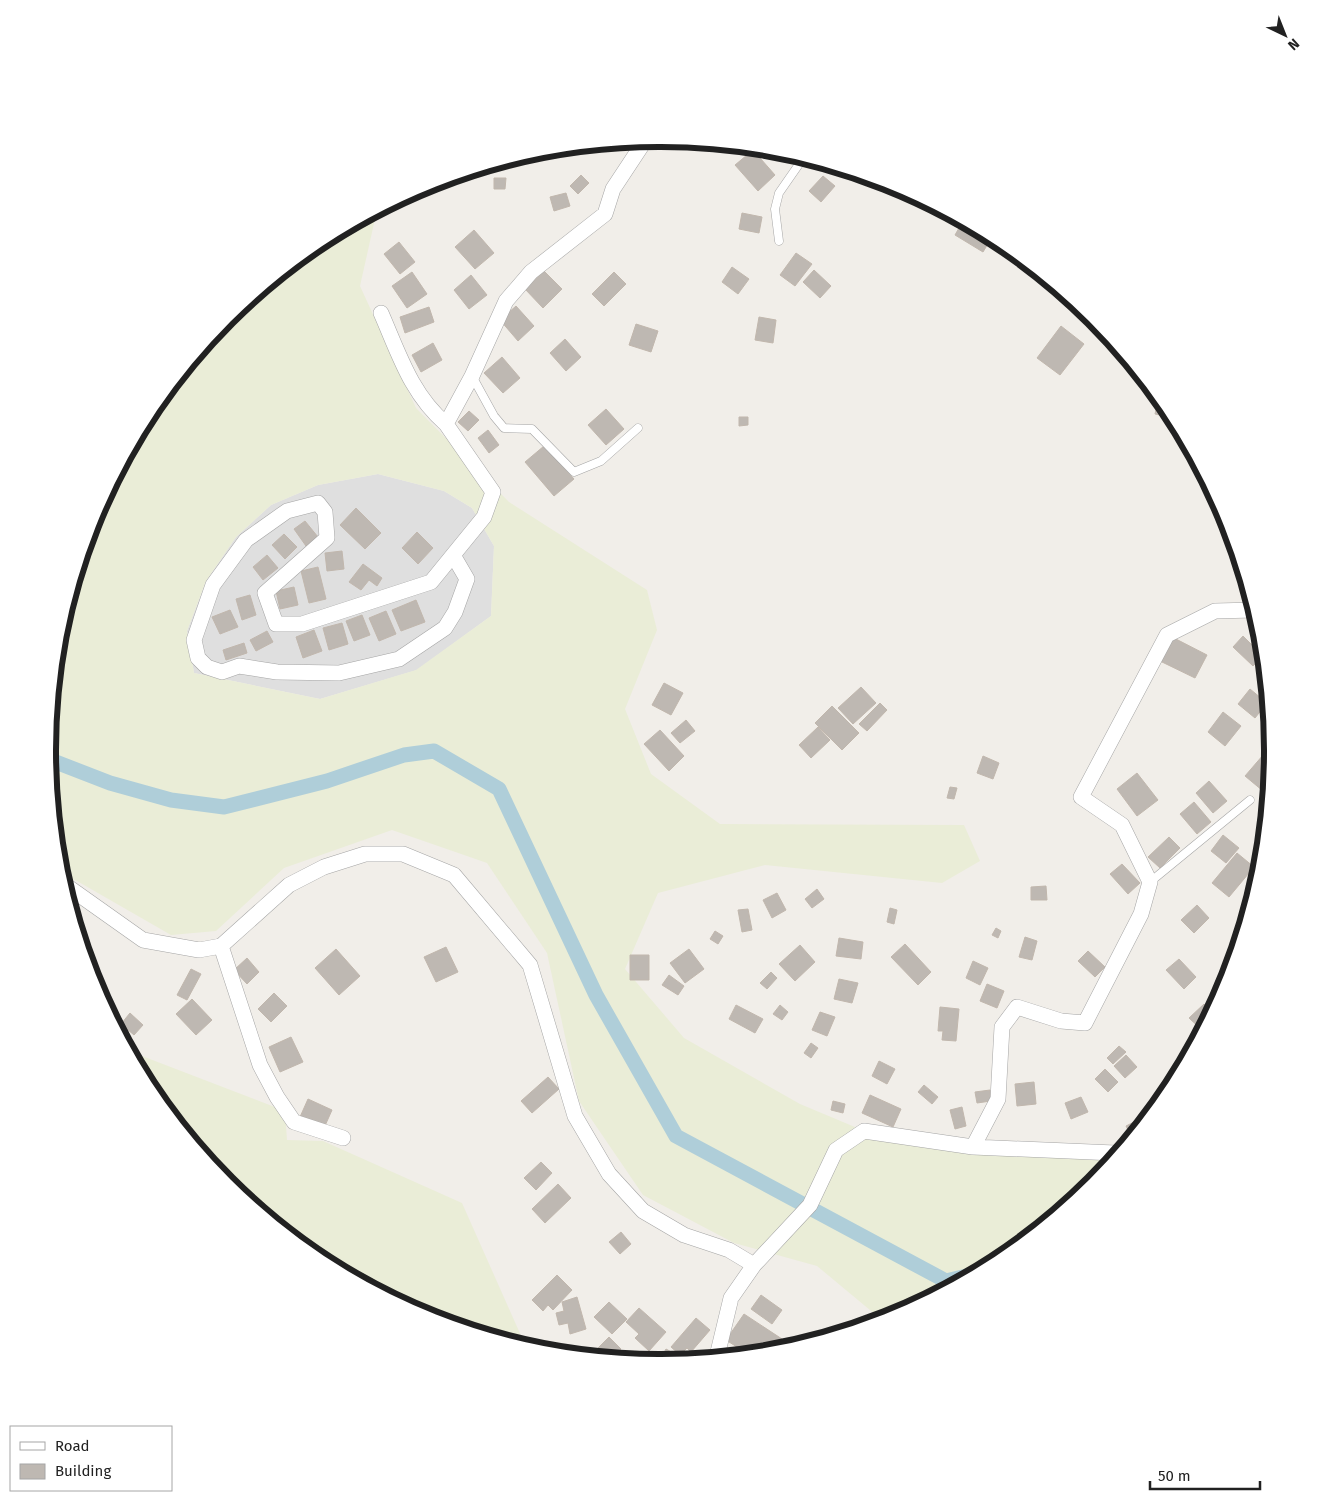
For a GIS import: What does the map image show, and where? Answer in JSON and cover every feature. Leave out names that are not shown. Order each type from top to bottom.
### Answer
[{"type":"street","points":[[446,424],[472,376],[506,301],[531,272],[605,214],[614,189],[641,147]]},
{"type":"street","points":[[381,313],[412,383],[431,411],[446,424],[493,492],[484,517],[453,555],[431,582],[302,624],[276,624],[265,593],[327,538],[325,512],[318,503],[287,511],[246,540],[213,585],[194,640],[198,658],[207,668],[222,672],[239,666],[277,672],[339,673],[399,659],[445,628],[455,612],[467,579],[453,555]]},
{"type":"street","points":[[973,1147],[998,1099],[1002,1027],[1017,1007],[1061,1021],[1085,1023],[1140,914],[1150,882],[1122,825],[1081,797],[1167,635],[1215,611],[1247,610]]},
{"type":"street","points":[[73,891],[143,940],[199,950],[221,946],[289,885],[324,867],[365,854],[403,854],[454,875],[530,965],[574,1116],[609,1174],[643,1211],[684,1235],[730,1250],[754,1265]]},
{"type":"street","points":[[221,946],[260,1065],[281,1103],[294,1122],[343,1138]]},
{"type":"street","points":[[718,1351],[731,1298],[754,1265],[810,1205],[836,1150],[864,1131],[973,1147],[1110,1153]]},
{"type":"lane","points":[[779,242],[775,209],[779,194],[800,163]]},
{"type":"lane","points":[[472,376],[494,416],[504,428],[532,428],[574,472],[600,461],[638,428]]},
{"type":"lane","points":[[1150,882],[1250,800]]},
{"type":"shaded area","points":[[378,474],[444,491],[472,508],[494,546],[491,616],[417,670],[320,699],[194,673],[187,631],[206,581],[236,537],[271,505],[318,485]]},
{"type":"green space","points":[[375,219],[360,286],[416,408],[509,502],[647,590],[657,630],[625,709],[651,774],[720,824],[964,825],[980,861],[942,883],[765,865],[658,893],[625,969],[684,1038],[800,1104],[874,1135],[1107,1155],[1109,1154],[1058,1204],[1028,1229],[995,1252],[927,1292],[875,1314],[817,1266],[734,1243],[643,1195],[579,1101],[547,953],[487,863],[392,830],[284,868],[216,931],[171,935],[70,879],[61,829],[56,751],[58,711],[61,672],[68,633],[88,556],[102,519],[137,449],[158,415],[206,352],[262,297],[292,272],[325,249]],"holes":[[[378,474],[444,491],[472,508],[494,546],[491,616],[416,670],[320,699],[194,673],[187,631],[206,581],[236,537],[271,505],[318,485]]]},
{"type":"green space","points":[[139,1055],[285,1111],[287,1140],[323,1141],[462,1203],[522,1338],[466,1322],[393,1292],[358,1273],[292,1229],[262,1204],[206,1149],[158,1086]]},
{"type":"building","points":[[749,154],[757,155],[775,175],[758,191],[735,165]]},
{"type":"building","points":[[581,175],[589,183],[578,194],[570,186]]},
{"type":"building","points":[[823,176],[835,186],[821,202],[809,191]]},
{"type":"building","points":[[494,178],[506,178],[505,189],[494,189]]},
{"type":"building","points":[[566,193],[570,206],[554,211],[550,197]]},
{"type":"building","points":[[742,213],[762,217],[759,233],[739,229]]},
{"type":"building","points":[[960,227],[988,244],[983,252],[955,235]]},
{"type":"building","points":[[474,230],[494,253],[475,269],[455,247]]},
{"type":"building","points":[[399,242],[415,262],[400,274],[384,254]]},
{"type":"building","points":[[796,253],[812,264],[795,286],[780,275]]},
{"type":"building","points":[[732,267],[749,279],[738,294],[722,282]]},
{"type":"building","points":[[814,270],[831,286],[820,298],[803,282]]},
{"type":"building","points":[[544,271],[562,289],[543,308],[525,289]]},
{"type":"building","points":[[412,272],[427,294],[407,308],[392,286]]},
{"type":"building","points":[[614,272],[626,284],[604,306],[592,294]]},
{"type":"building","points":[[471,275],[487,295],[469,309],[454,290]]},
{"type":"building","points":[[516,306],[534,326],[518,341],[500,320]]},
{"type":"building","points":[[429,307],[434,322],[405,333],[400,317]]},
{"type":"building","points":[[759,317],[776,320],[773,343],[755,340]]},
{"type":"building","points":[[636,324],[658,331],[651,352],[629,345]]},
{"type":"building","points":[[1061,326],[1084,344],[1060,375],[1037,358]]},
{"type":"building","points":[[565,339],[581,357],[566,371],[550,353]]},
{"type":"building","points":[[433,343],[442,360],[421,372],[412,355]]},
{"type":"building","points":[[502,357],[520,378],[503,393],[484,373]]},
{"type":"building","points":[[1157,407],[1162,416],[1155,414]]},
{"type":"building","points":[[606,409],[624,429],[606,445],[588,425]]},
{"type":"building","points":[[469,411],[479,420],[468,431],[458,422]]},
{"type":"building","points":[[739,417],[748,417],[748,425],[739,426]]},
{"type":"building","points":[[488,430],[499,445],[489,453],[478,438]]},
{"type":"building","points":[[544,446],[574,479],[554,496],[525,462]]},
{"type":"building","points":[[356,508],[381,533],[365,549],[340,525]]},
{"type":"building","points":[[305,521],[318,537],[306,546],[294,529]]},
{"type":"building","points":[[417,532],[433,548],[418,564],[402,548]]},
{"type":"building","points":[[284,534],[297,547],[285,559],[272,545]]},
{"type":"building","points":[[342,551],[344,569],[327,571],[325,553]]},
{"type":"building","points":[[267,555],[278,568],[263,580],[253,567]]},
{"type":"building","points":[[363,564],[382,578],[377,586],[369,580],[361,590],[349,582]]},
{"type":"building","points":[[318,567],[326,599],[309,603],[301,571]]},
{"type":"building","points":[[294,587],[298,605],[280,609],[276,591]]},
{"type":"building","points":[[250,595],[256,615],[242,620],[236,599]]},
{"type":"building","points":[[416,600],[425,622],[401,631],[392,610]]},
{"type":"building","points":[[230,610],[238,627],[220,634],[212,617]]},
{"type":"building","points":[[386,611],[396,634],[379,641],[369,618]]},
{"type":"building","points":[[362,615],[370,635],[354,641],[346,621]]},
{"type":"building","points":[[342,623],[348,644],[329,650],[323,628]]},
{"type":"building","points":[[314,630],[322,651],[303,658],[296,637]]},
{"type":"building","points":[[267,631],[273,642],[256,651],[250,640]]},
{"type":"building","points":[[1243,636],[1255,648],[1257,662],[1253,666],[1233,647]]},
{"type":"building","points":[[1172,637],[1207,655],[1195,678],[1160,661]]},
{"type":"building","points":[[244,643],[247,653],[226,660],[223,650]]},
{"type":"building","points":[[664,683],[683,693],[671,715],[652,705]]},
{"type":"building","points":[[861,687],[876,703],[853,724],[838,708]]},
{"type":"building","points":[[1250,689],[1261,698],[1262,709],[1255,718],[1238,704]]},
{"type":"building","points":[[880,703],[887,710],[867,731],[859,724]]},
{"type":"building","points":[[832,706],[859,733],[842,750],[815,723]]},
{"type":"building","points":[[1223,712],[1241,726],[1225,746],[1208,732]]},
{"type":"building","points":[[686,720],[695,731],[680,743],[671,733]]},
{"type":"building","points":[[818,727],[830,740],[811,758],[799,745]]},
{"type":"building","points":[[660,730],[684,756],[669,771],[644,744]]},
{"type":"building","points":[[1264,754],[1262,790],[1245,776]]},
{"type":"building","points":[[983,756],[999,763],[993,779],[977,773]]},
{"type":"building","points":[[1137,773],[1158,800],[1137,816],[1117,789]]},
{"type":"building","points":[[1209,781],[1227,801],[1213,813],[1196,793]]},
{"type":"building","points":[[950,787],[957,788],[954,799],[947,798]]},
{"type":"building","points":[[1194,802],[1211,822],[1197,834],[1180,814]]},
{"type":"building","points":[[1223,835],[1239,848],[1226,863],[1211,851]]},
{"type":"building","points":[[1169,837],[1180,848],[1160,868],[1148,857]]},
{"type":"building","points":[[1237,853],[1252,866],[1252,870],[1229,897],[1212,883]]},
{"type":"building","points":[[1122,864],[1140,883],[1128,894],[1110,874]]},
{"type":"building","points":[[1046,886],[1047,900],[1031,900],[1031,887]]},
{"type":"building","points":[[817,889],[824,899],[812,908],[805,899]]},
{"type":"building","points":[[777,893],[786,910],[772,918],[763,900]]},
{"type":"building","points":[[1197,905],[1209,918],[1194,933],[1181,920]]},
{"type":"building","points":[[890,908],[897,910],[894,924],[887,922]]},
{"type":"building","points":[[748,909],[752,930],[742,932],[738,910]]},
{"type":"building","points":[[996,928],[1001,931],[998,938],[992,935]]},
{"type":"building","points":[[715,931],[723,936],[718,944],[710,939]]},
{"type":"building","points":[[1025,937],[1037,941],[1032,960],[1019,957]]},
{"type":"building","points":[[839,938],[863,942],[861,959],[836,956]]},
{"type":"building","points":[[905,944],[931,972],[918,985],[891,957]]},
{"type":"building","points":[[800,945],[815,962],[795,981],[779,964]]},
{"type":"building","points":[[446,947],[458,972],[436,982],[424,957]]},
{"type":"building","points":[[336,949],[360,976],[339,995],[315,968]]},
{"type":"building","points":[[689,949],[704,969],[685,983],[670,963]]},
{"type":"building","points":[[1088,951],[1105,967],[1095,977],[1078,961]]},
{"type":"building","points":[[630,955],[649,955],[649,980],[630,980]]},
{"type":"building","points":[[247,958],[259,972],[247,984],[234,970]]},
{"type":"building","points":[[1179,959],[1196,977],[1184,989],[1166,970]]},
{"type":"building","points":[[973,961],[988,968],[980,985],[966,978]]},
{"type":"building","points":[[191,969],[201,974],[187,1000],[177,995]]},
{"type":"building","points":[[771,972],[777,978],[767,989],[760,983]]},
{"type":"building","points":[[669,975],[684,986],[678,995],[662,985]]},
{"type":"building","points":[[839,979],[858,983],[852,1003],[834,999]]},
{"type":"building","points":[[987,984],[1004,991],[997,1008],[980,1001]]},
{"type":"building","points":[[274,993],[287,1006],[271,1022],[258,1009]]},
{"type":"building","points":[[192,999],[212,1020],[196,1035],[176,1014]]},
{"type":"building","points":[[1204,1004],[1206,1006],[1197,1025],[1189,1018]]},
{"type":"building","points":[[736,1005],[763,1019],[755,1033],[729,1019]]},
{"type":"building","points":[[780,1005],[788,1012],[782,1020],[773,1014]]},
{"type":"building","points":[[940,1007],[959,1009],[956,1041],[942,1040],[943,1031],[938,1031]]},
{"type":"building","points":[[820,1012],[835,1017],[827,1036],[812,1030]]},
{"type":"building","points":[[130,1013],[143,1025],[134,1035],[122,1023]]},
{"type":"building","points":[[291,1037],[303,1062],[280,1072],[269,1047]]},
{"type":"building","points":[[811,1043],[818,1048],[811,1058],[804,1053]]},
{"type":"building","points":[[1119,1046],[1126,1052],[1113,1064],[1107,1058]]},
{"type":"building","points":[[1126,1055],[1137,1067],[1125,1078],[1114,1066]]},
{"type":"building","points":[[879,1061],[895,1069],[887,1084],[872,1076]]},
{"type":"building","points":[[1105,1069],[1118,1082],[1108,1092],[1095,1079]]},
{"type":"building","points":[[548,1077],[559,1089],[532,1113],[521,1101]]},
{"type":"building","points":[[1034,1082],[1036,1104],[1017,1106],[1015,1084]]},
{"type":"building","points":[[924,1085],[938,1097],[932,1104],[918,1092]]},
{"type":"building","points":[[990,1090],[991,1101],[977,1103],[975,1092]]},
{"type":"building","points":[[870,1095],[901,1109],[893,1127],[862,1113]]},
{"type":"building","points":[[1081,1097],[1088,1112],[1071,1119],[1065,1103]]},
{"type":"building","points":[[308,1099],[332,1110],[324,1128],[300,1117]]},
{"type":"building","points":[[833,1101],[845,1104],[843,1113],[831,1110]]},
{"type":"building","points":[[962,1107],[966,1126],[955,1129],[950,1110]]},
{"type":"building","points":[[1137,1121],[1129,1131],[1126,1126]]},
{"type":"building","points":[[541,1162],[552,1173],[536,1190],[524,1178]]},
{"type":"building","points":[[558,1184],[571,1198],[545,1223],[532,1209]]},
{"type":"building","points":[[621,1232],[631,1244],[620,1254],[609,1242]]},
{"type":"building","points":[[557,1275],[572,1290],[553,1310],[548,1305],[543,1311],[532,1300]]},
{"type":"building","points":[[761,1295],[782,1310],[772,1324],[751,1309]]},
{"type":"building","points":[[577,1297],[586,1329],[570,1334],[568,1323],[559,1325],[556,1313],[564,1311],[562,1302]]},
{"type":"building","points":[[609,1302],[627,1319],[612,1334],[594,1317]]},
{"type":"building","points":[[639,1308],[666,1332],[649,1351],[635,1338],[639,1334],[626,1322]]},
{"type":"building","points":[[744,1314],[782,1339],[778,1343],[740,1349],[726,1340]]},
{"type":"building","points":[[696,1318],[710,1330],[691,1352],[687,1348],[682,1353],[678,1354],[671,1347]]},
{"type":"building","points":[[609,1337],[621,1349],[617,1353],[596,1350]]},
{"type":"building","points":[[666,1349],[674,1354],[663,1354]]},
{"type":"waterway","points":[[57,762],[110,783],[171,800],[224,807],[327,781],[404,755],[434,751],[499,789],[596,995],[676,1136],[946,1281],[948,1280]]}]
